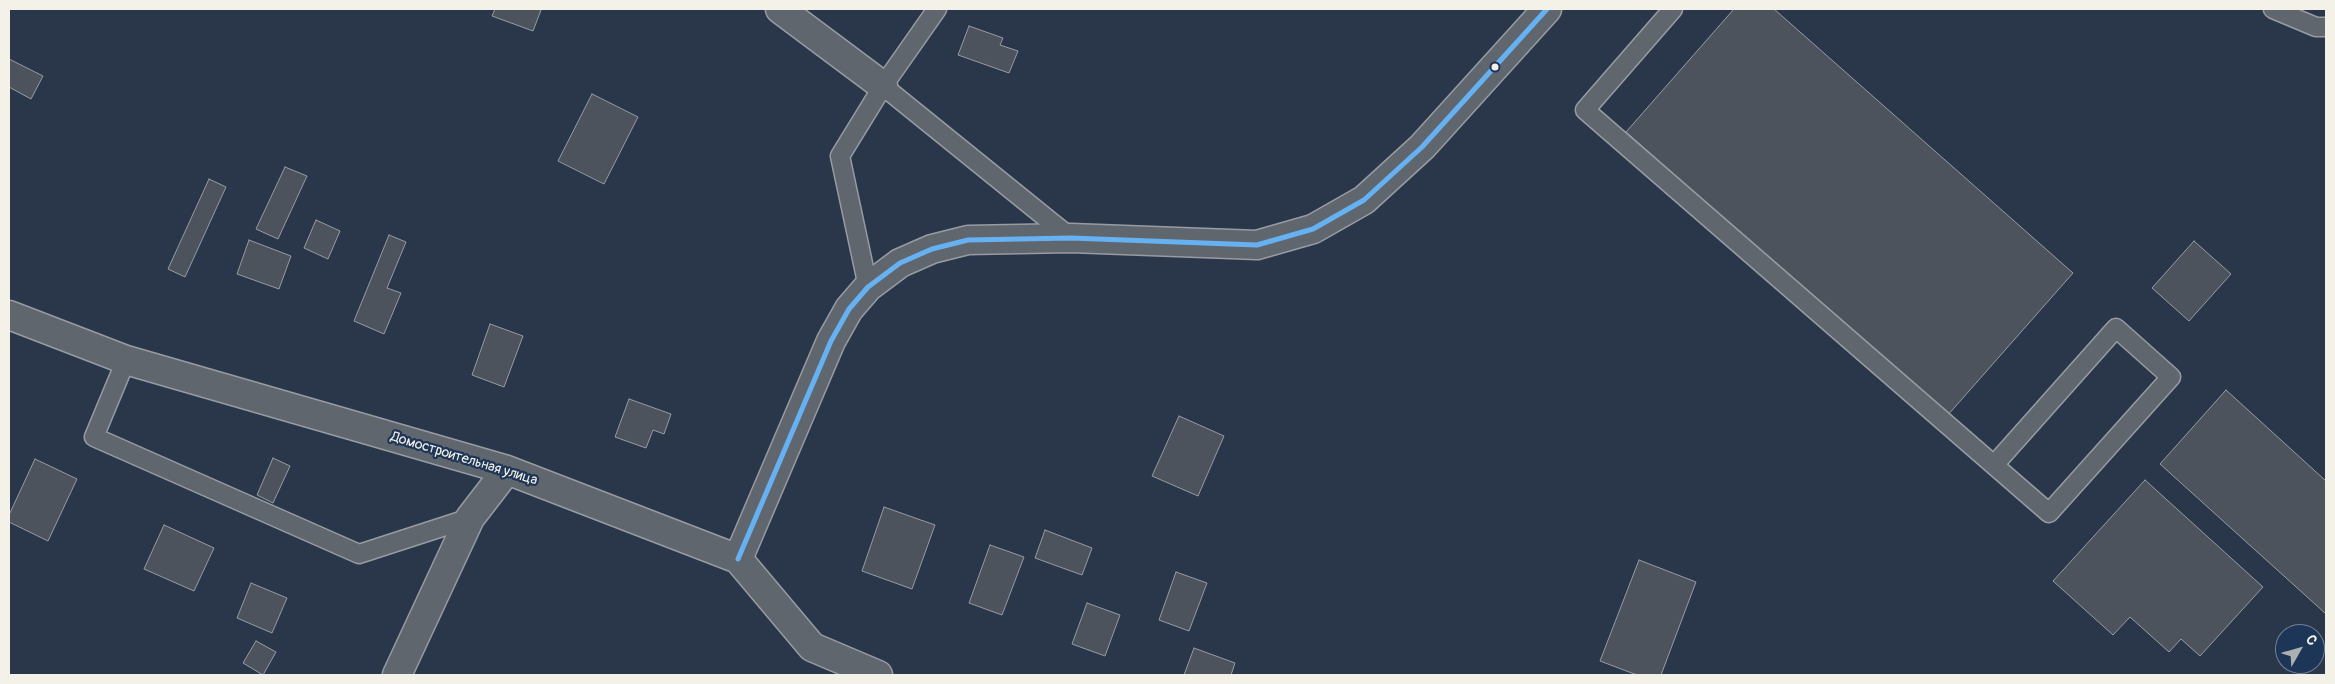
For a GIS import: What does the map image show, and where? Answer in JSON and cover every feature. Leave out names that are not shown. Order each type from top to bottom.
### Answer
[{"type":"street","points":[[780,9],[883,86]]},
{"type":"street","points":[[738,559],[831,341],[849,309],[868,287],[900,263],[932,248],[968,240],[1071,238],[1258,245],[1313,230],[1364,200],[1422,147],[1547,9]]},
{"type":"street","name":"Домостроительная улица","points":[[9,315],[126,360],[507,470],[738,559],[812,647],[878,675]]},
{"type":"street","points":[[397,675],[470,518],[507,470]]},
{"type":"lane","points":[[868,287],[840,156],[883,86],[936,9]]},
{"type":"lane","points":[[1673,9],[1584,110],[2049,513],[2171,377],[2116,328],[1994,465]]},
{"type":"lane","points":[[2273,9],[2316,27],[2326,27]]},
{"type":"lane","points":[[883,86],[1071,238]]},
{"type":"lane","points":[[126,360],[94,437],[359,554],[470,518]]},
{"type":"building","points":[[495,9],[541,10],[533,31],[492,16]]},
{"type":"building","points":[[1734,9],[1774,9],[2073,273],[1947,416],[1626,132]]},
{"type":"building","points":[[969,26],[1003,38],[1000,45],[1018,51],[1009,73],[958,55]]},
{"type":"building","points":[[9,59],[43,76],[31,99],[9,87]]},
{"type":"building","points":[[592,94],[638,117],[604,184],[558,161]]},
{"type":"building","points":[[285,167],[307,176],[278,239],[256,229]]},
{"type":"building","points":[[209,179],[226,187],[185,277],[168,269]]},
{"type":"building","points":[[316,220],[340,231],[328,259],[304,248]]},
{"type":"building","points":[[389,235],[406,242],[387,288],[401,293],[384,334],[354,321]]},
{"type":"building","points":[[249,240],[291,256],[279,289],[237,274]]},
{"type":"building","points":[[2194,241],[2231,274],[2189,321],[2152,288]]},
{"type":"building","points":[[490,324],[523,336],[504,387],[472,375]]},
{"type":"building","points":[[2226,390],[2326,481],[2326,614],[2160,464]]},
{"type":"building","points":[[629,399],[671,414],[664,434],[653,430],[646,448],[615,437]]},
{"type":"building","points":[[1179,416],[1224,436],[1198,496],[1152,476]]},
{"type":"building","points":[[273,458],[290,466],[273,503],[257,495]]},
{"type":"building","points":[[35,459],[77,479],[48,541],[9,522],[9,515]]},
{"type":"building","points":[[2145,480],[2263,587],[2200,656],[2181,639],[2169,652],[2130,617],[2113,635],[2053,581]]},
{"type":"building","points":[[884,507],[935,525],[912,589],[862,571]]},
{"type":"building","points":[[164,525],[214,548],[194,591],[144,569]]},
{"type":"building","points":[[1045,530],[1092,548],[1082,575],[1035,558]]},
{"type":"building","points":[[990,545],[1024,557],[1002,615],[969,603]]},
{"type":"building","points":[[1639,560],[1696,582],[1661,675],[1637,675],[1600,661]]},
{"type":"building","points":[[1176,572],[1207,583],[1189,631],[1159,620]]},
{"type":"building","points":[[251,583],[287,598],[272,633],[237,618]]},
{"type":"building","points":[[1087,603],[1120,615],[1105,656],[1072,644]]},
{"type":"building","points":[[256,641],[276,652],[263,675],[243,663]]},
{"type":"building","points":[[1194,648],[1235,663],[1231,675],[1184,675]]},
{"type":"transit line","points":[[738,559],[831,341],[849,309],[868,287],[900,263],[932,249],[968,240],[1071,238],[1257,245],[1313,229],[1364,200],[1422,147],[1547,9]]}]
